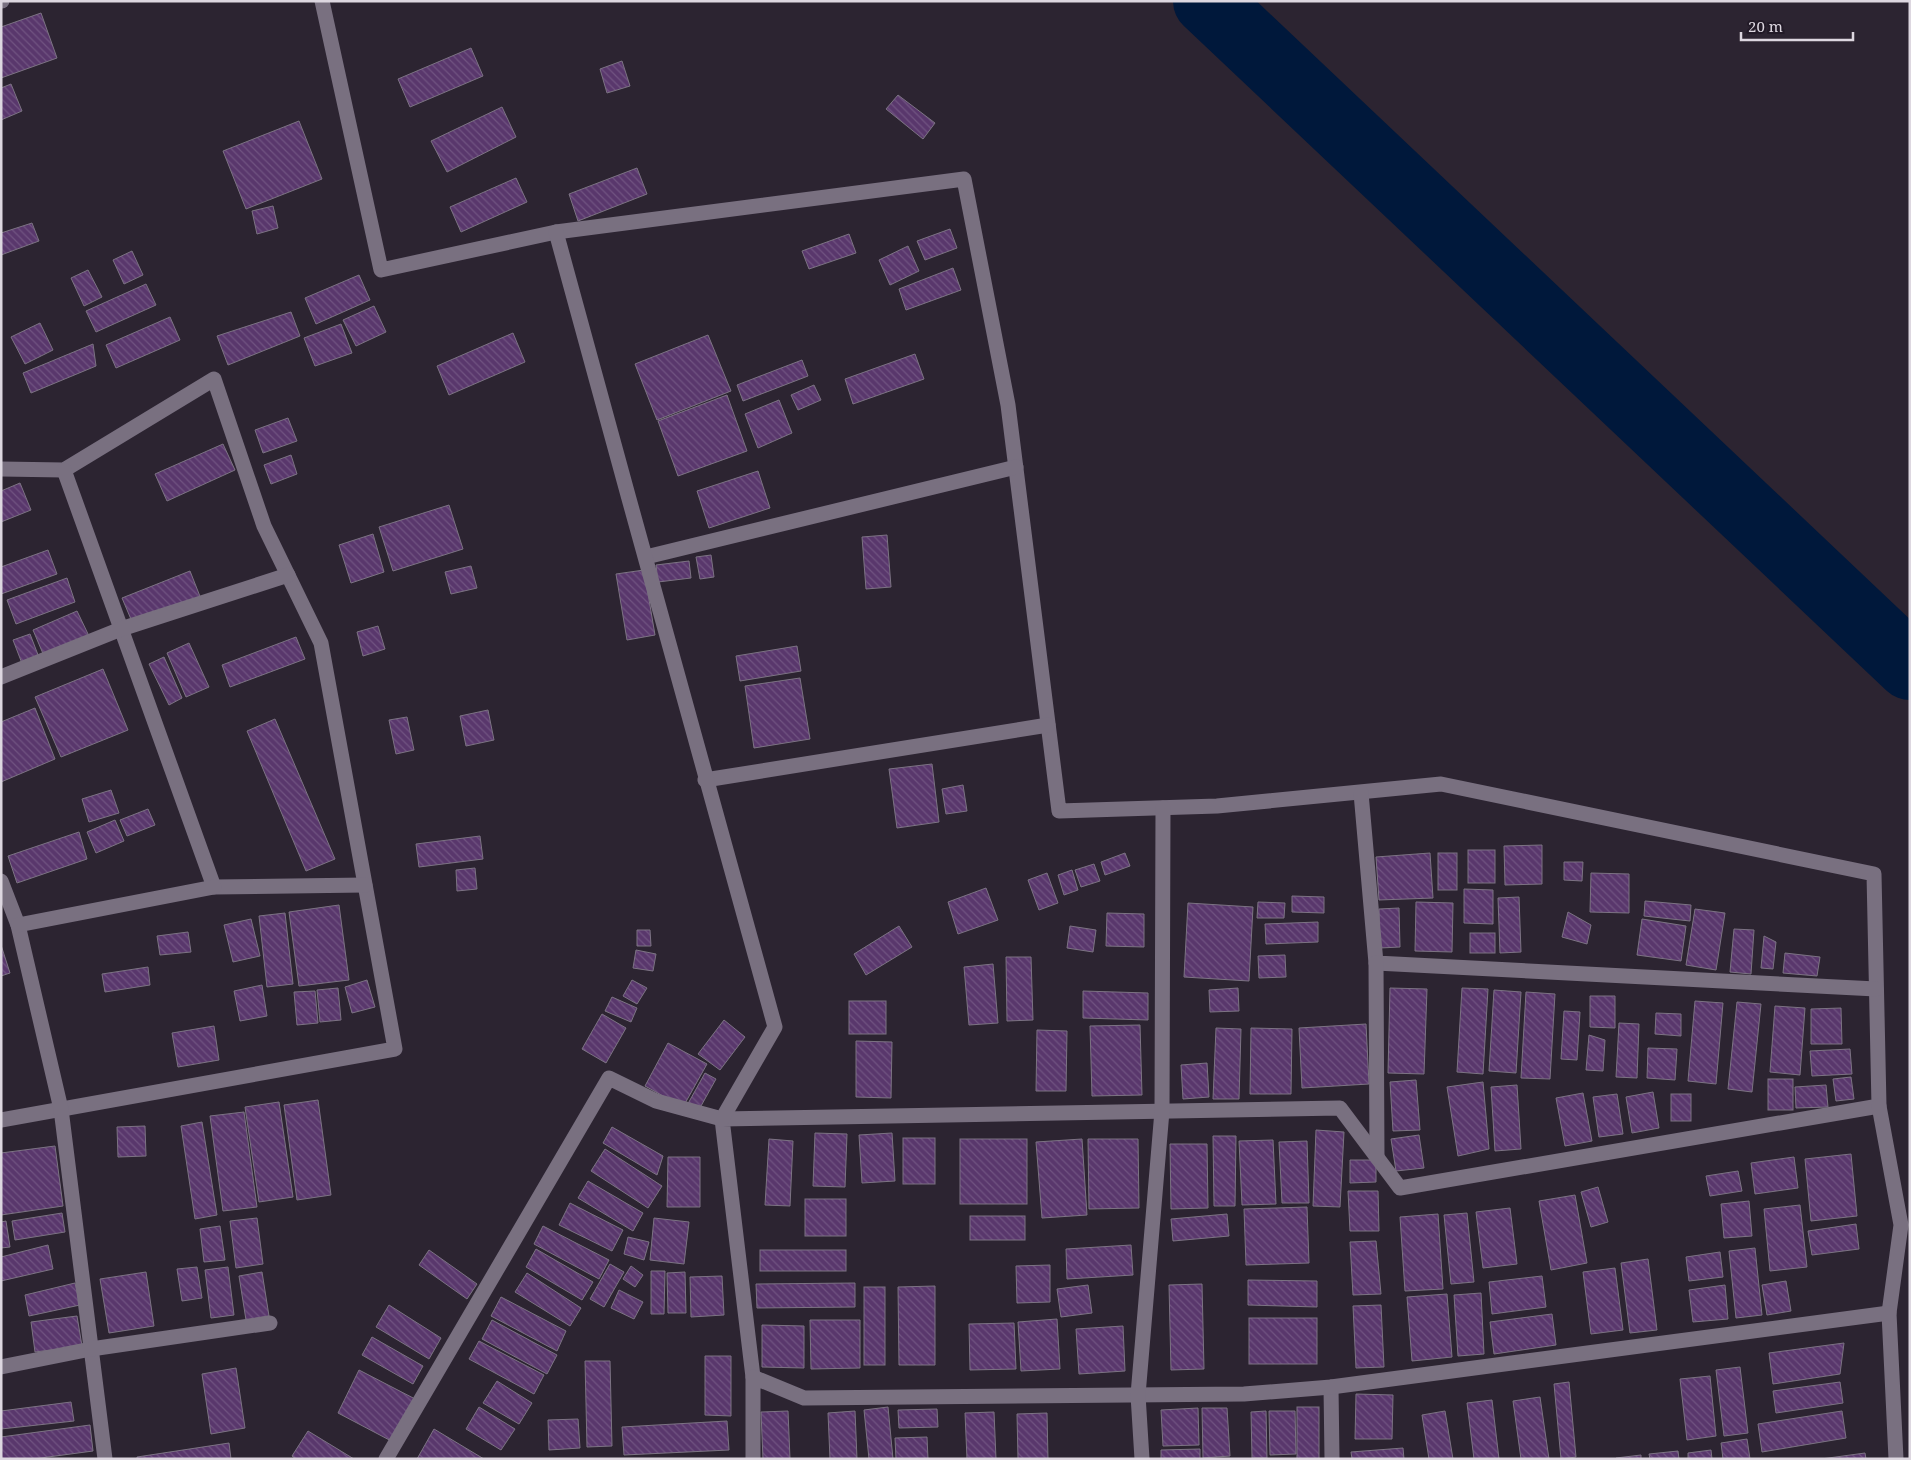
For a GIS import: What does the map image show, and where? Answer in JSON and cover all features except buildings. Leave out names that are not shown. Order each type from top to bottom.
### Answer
[{"type":"street","points":[[322,1],[381,270],[556,232],[964,179],[1008,405],[1059,810],[1217,806],[1442,784],[1874,874],[1879,1106],[1901,1225],[1889,1313],[1896,1459]]},
{"type":"street","points":[[556,232],[646,557],[704,780],[775,1028],[722,1119],[753,1377],[752,1459]]},
{"type":"street","points":[[1,469],[64,470],[214,379],[264,526],[321,643],[395,1049],[1,1120]]},
{"type":"street","points":[[646,557],[1016,467]]},
{"type":"street","points":[[64,470],[214,887]]},
{"type":"street","points":[[1,677],[121,629],[288,575]]},
{"type":"street","points":[[704,780],[1048,724]]},
{"type":"street","points":[[1361,793],[1376,963],[1377,1157]]},
{"type":"street","points":[[1142,1459],[1138,1395],[1162,1111],[1163,808]]},
{"type":"street","points":[[1,881],[18,925],[61,1109],[106,1459]]},
{"type":"street","points":[[18,925],[214,887],[365,885]]},
{"type":"street","points":[[1376,963],[1876,990]]},
{"type":"street","points":[[386,1459],[609,1078],[656,1100],[722,1119],[1340,1108],[1400,1188],[1879,1106]]},
{"type":"street","points":[[753,1377],[804,1398],[1244,1394],[1331,1387],[1889,1313]]},
{"type":"street","points":[[1,1367],[91,1349],[270,1323]]},
{"type":"street","points":[[1331,1387],[1332,1459]]},
{"type":"waterway","points":[[1207,1],[1910,666]]}]
